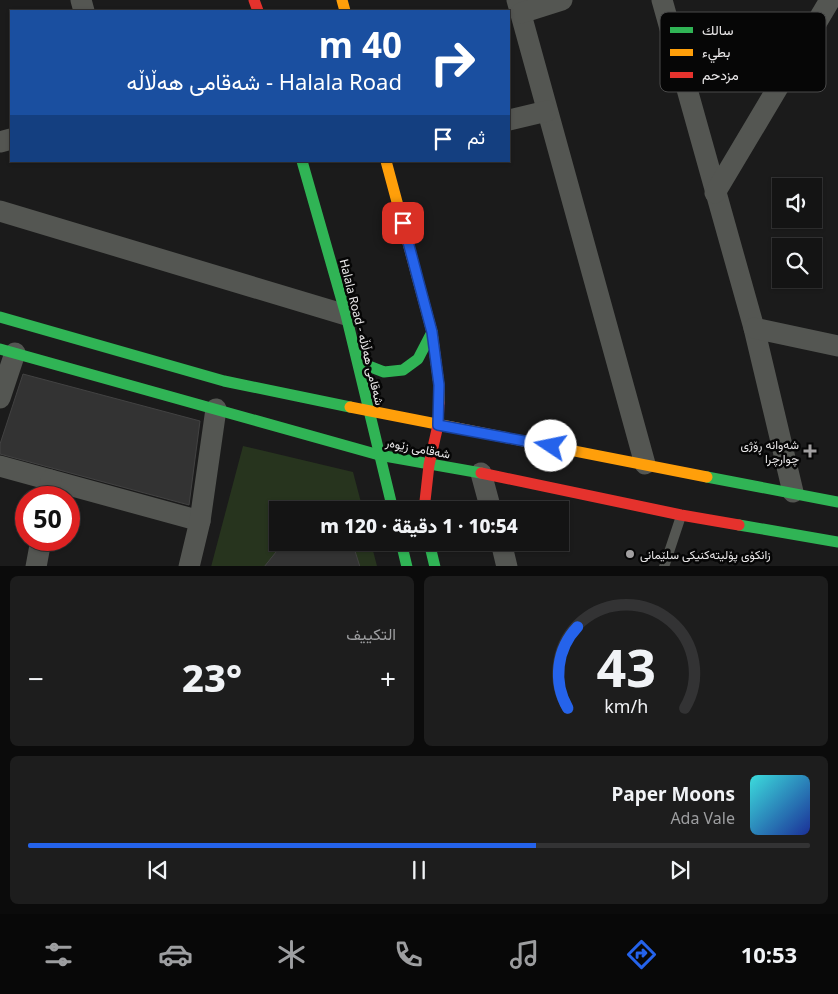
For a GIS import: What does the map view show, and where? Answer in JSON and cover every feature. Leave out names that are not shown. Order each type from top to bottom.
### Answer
[{"type":"main road","name":"Halala Road - شەقامی هەڵاڵە","points":[[302,162],[346,315],[391,501]]},
{"type":"main road","points":[[386,162],[432,332],[439,385],[438,425],[429,464],[425,501]]},
{"type":"main road","points":[[0,317],[224,381],[438,425],[838,502]]},
{"type":"main road","points":[[355,350],[366,365],[384,372],[403,370],[418,359],[432,332]]},
{"type":"main road","name":"شەقامی زێوەر","points":[[7,351],[379,455],[481,473],[681,515],[838,542]]},
{"type":"main road","points":[[403,551],[407,566]]},
{"type":"main road","points":[[431,551],[435,566]]},
{"type":"street","points":[[562,0],[519,7],[645,464]]},
{"type":"street","points":[[823,12],[830,0]]},
{"type":"street","points":[[687,92],[754,328],[793,492]]},
{"type":"street","points":[[715,193],[775,92]]},
{"type":"street","points":[[510,120],[547,110]]},
{"type":"street","points":[[0,211],[346,315]]},
{"type":"street","points":[[754,328],[838,346]]},
{"type":"street","points":[[0,398],[7,351]]},
{"type":"street","points":[[188,566],[200,521],[216,409]]},
{"type":"street","points":[[0,466],[43,486]]},
{"type":"street","points":[[481,473],[489,501]]},
{"type":"street","points":[[80,496],[200,521]]},
{"type":"street","points":[[36,566],[38,551]]},
{"type":"street","points":[[502,551],[506,566]]},
{"type":"lane","points":[[664,566],[681,515]]},
{"type":"green space","points":[[243,446],[353,472],[361,501],[269,501],[269,551],[373,551],[377,566],[211,566]]},
{"type":"building","points":[[23,374],[200,421],[189,505],[0,454],[0,444]]},
{"type":"building","points":[[277,551],[355,551],[360,566],[265,566]]},
{"type":"traffic: fast","points":[[302,162],[346,315],[391,501]]},
{"type":"traffic: fast","points":[[0,317],[224,381],[350,407]]},
{"type":"traffic: fast","points":[[355,350],[366,365],[384,372],[403,370],[418,359],[432,332]]},
{"type":"traffic: fast","points":[[0,349],[379,455],[481,473]]},
{"type":"traffic: fast","points":[[707,477],[838,502]]},
{"type":"traffic: fast","points":[[739,525],[838,542]]},
{"type":"traffic: fast","points":[[403,551],[407,566]]},
{"type":"traffic: fast","points":[[431,551],[435,566]]},
{"type":"traffic: slow","points":[[342,0],[345,10]]},
{"type":"traffic: slow","points":[[386,162],[432,332],[439,385],[439,403]]},
{"type":"traffic: slow","points":[[350,407],[707,477]]},
{"type":"traffic: jam","points":[[254,0],[258,10]]},
{"type":"traffic: jam","points":[[425,501],[429,465],[438,425],[439,403]]},
{"type":"traffic: jam","points":[[481,473],[681,515],[739,525]]},
{"type":"place","name":"شەوانە ڕۆژی چوارچرا","points":[[810,451]]},
{"type":"place","name":"زانکۆی پۆلیتەکنیکی سلێمانی","points":[[630,554]]},
{"type":"route","points":[[403,223],[411,259],[432,332],[439,385],[438,425],[551,446]]}]
